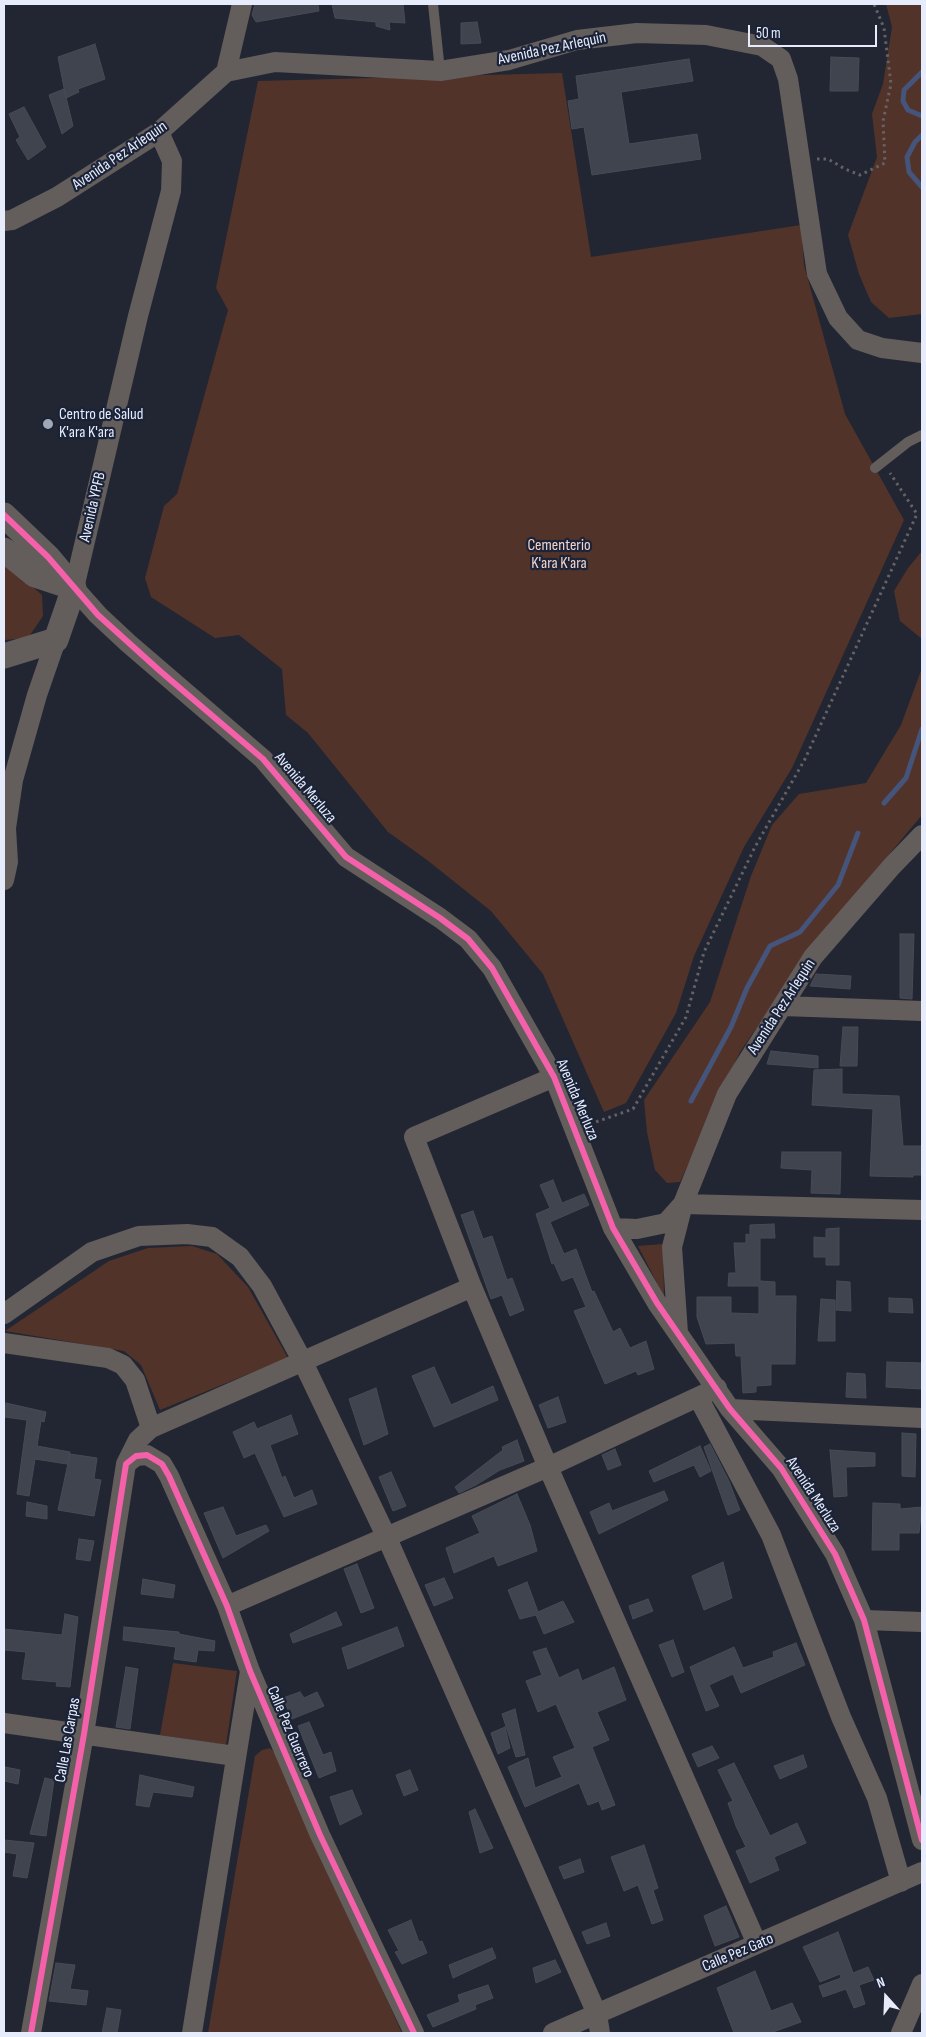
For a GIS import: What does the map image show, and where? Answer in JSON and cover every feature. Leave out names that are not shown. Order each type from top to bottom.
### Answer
[{"type":"street","points":[[226,72],[242,4]]},
{"type":"street","name":"Avenida Pez Arlequin","points":[[4,221],[12,220],[56,197],[160,132],[226,72],[275,62],[440,70],[509,60],[578,40],[636,33],[706,35],[762,46],[781,59],[788,79],[816,274],[838,318],[858,340],[882,348],[922,353]]},
{"type":"street","name":"Avenida YPFB","points":[[4,880],[8,862],[6,828],[13,780],[37,695],[74,588],[138,316],[170,191],[172,161],[160,132]]},
{"type":"street","name":"Avenida Merluza","points":[[4,514],[48,557],[98,614],[141,654],[263,759],[346,857],[440,918],[468,939],[492,968],[554,1077],[613,1228],[657,1303],[730,1409],[781,1468],[830,1546],[864,1620],[916,1794],[922,1840]]},
{"type":"street","points":[[4,550],[34,576],[74,588]]},
{"type":"street","points":[[4,656],[56,640]]},
{"type":"street","name":"Avenida Pez Arlequin","points":[[678,1333],[672,1246],[683,1204],[727,1094],[813,957],[892,866],[922,835]]},
{"type":"street","points":[[783,1006],[922,1011]]},
{"type":"street","points":[[554,1077],[414,1137],[472,1287],[548,1467],[757,1944]]},
{"type":"street","points":[[683,1204],[922,1210]]},
{"type":"street","name":"Avenida Pez Arlequin","points":[[613,1228],[638,1229],[666,1223],[683,1204]]},
{"type":"street","points":[[4,1314],[92,1252],[139,1236],[187,1234],[212,1237],[240,1257],[256,1278],[303,1362],[387,1538],[599,2024]]},
{"type":"street","points":[[4,1342],[108,1358],[123,1364],[135,1380],[151,1428],[472,1287]]},
{"type":"street","points":[[227,1606],[548,1467],[716,1388]]},
{"type":"street","points":[[698,1397],[771,1534],[841,1717],[878,1798],[901,1882]]},
{"type":"street","points":[[730,1409],[922,1418]]},
{"type":"street","name":"Calle Las Carpas","points":[[31,2033],[131,1460],[138,1440],[151,1428]]},
{"type":"street","name":"Calle Pez Guerrero","points":[[131,1460],[148,1454],[162,1464],[227,1606],[250,1671],[320,1836],[414,2033]]},
{"type":"street","points":[[864,1620],[922,1622]]},
{"type":"street","points":[[192,2033],[250,1671]]},
{"type":"street","points":[[4,1723],[235,1756]]},
{"type":"street","name":"Calle Pez Gato","points":[[553,2033],[599,2024],[757,1944],[922,1872]]},
{"type":"street","points":[[901,2033],[922,1984]]},
{"type":"lane","points":[[433,4],[440,70]]},
{"type":"lane","points":[[879,465],[908,442],[922,435]]},
{"type":"path","points":[[800,159],[828,159],[860,175],[885,163],[882,121],[891,84],[884,28],[874,4]]},
{"type":"path","points":[[575,1129],[633,1109],[686,1017],[704,952],[755,847],[809,750],[917,514],[879,465]]},
{"type":"green space","points":[[886,4],[922,4],[922,314],[889,318],[871,302],[859,274],[848,235],[877,157],[872,114],[883,84],[892,27]]},
{"type":"green space","name":"Cementerio K'ara K'ara","points":[[562,73],[591,257],[801,225],[804,265],[845,414],[904,520],[792,768],[744,847],[694,956],[676,1013],[626,1103],[604,1112],[543,974],[491,911],[427,860],[388,832],[308,733],[286,715],[282,669],[239,635],[215,638],[151,597],[145,578],[164,506],[177,494],[228,310],[216,288],[258,81]]},
{"type":"green space","points":[[922,551],[922,639],[900,621],[894,591],[908,568]]},
{"type":"green space","points":[[4,561],[42,595],[43,616],[28,638],[4,640]]},
{"type":"green space","points":[[922,668],[922,815],[810,949],[740,1052],[680,1182],[667,1183],[655,1170],[647,1132],[644,1100],[710,1002],[751,876],[772,825],[799,794],[866,783],[901,725]]},
{"type":"green space","points":[[663,1244],[664,1297],[638,1246]]},
{"type":"green space","points":[[192,1246],[217,1254],[248,1287],[288,1358],[160,1410],[141,1365],[124,1351],[5,1331],[109,1261],[148,1248]]},
{"type":"green space","points":[[173,1663],[237,1671],[226,1745],[160,1735]]},
{"type":"green space","points":[[270,1748],[277,1755],[402,2033],[208,2033],[255,1756],[262,1750]]},
{"type":"building","points":[[255,4],[318,4],[319,11],[256,22],[252,15]]},
{"type":"building","points":[[332,4],[403,4],[405,23],[389,22],[390,30],[376,26],[376,22],[335,18]]},
{"type":"building","points":[[477,22],[481,43],[461,44],[461,23]]},
{"type":"building","points":[[95,44],[105,79],[78,89],[79,92],[66,98],[58,57]]},
{"type":"building","points":[[831,57],[859,58],[858,91],[830,91]]},
{"type":"building","points":[[689,59],[693,81],[621,92],[629,144],[697,134],[701,159],[592,175],[584,127],[572,129],[568,101],[579,99],[576,76]]},
{"type":"building","points":[[64,89],[73,126],[62,134],[49,95]]},
{"type":"building","points":[[24,107],[46,147],[28,160],[16,140],[20,137],[9,114]]},
{"type":"building","points":[[900,934],[914,934],[912,999],[900,998]]},
{"type":"building","points":[[816,974],[851,976],[850,989],[810,986]]},
{"type":"building","points":[[843,1027],[858,1027],[857,1066],[840,1066]]},
{"type":"building","points":[[771,1051],[818,1056],[818,1068],[767,1064]]},
{"type":"building","points":[[842,1069],[842,1094],[899,1096],[903,1146],[922,1146],[922,1175],[913,1175],[913,1177],[870,1176],[873,1109],[812,1105],[814,1070]]},
{"type":"building","points":[[782,1152],[841,1152],[840,1194],[811,1193],[812,1170],[781,1168]]},
{"type":"building","points":[[553,1180],[562,1203],[584,1194],[589,1205],[550,1222],[564,1254],[576,1249],[592,1292],[594,1291],[613,1332],[620,1328],[630,1348],[646,1341],[654,1369],[638,1375],[636,1371],[605,1384],[574,1311],[586,1307],[573,1277],[562,1281],[554,1263],[552,1264],[536,1214],[550,1208],[540,1185]]},
{"type":"building","points":[[473,1211],[483,1239],[492,1236],[507,1280],[512,1278],[524,1310],[510,1316],[502,1295],[491,1299],[461,1215]]},
{"type":"building","points":[[774,1224],[775,1238],[760,1238],[760,1281],[775,1282],[775,1296],[796,1296],[795,1364],[771,1364],[771,1385],[756,1386],[756,1392],[743,1393],[741,1356],[736,1356],[735,1343],[706,1344],[697,1317],[697,1297],[731,1297],[731,1313],[759,1314],[759,1286],[728,1286],[729,1273],[736,1273],[734,1243],[746,1243],[746,1234],[750,1235],[750,1225]]},
{"type":"building","points":[[839,1228],[839,1265],[826,1265],[826,1257],[814,1257],[814,1237],[826,1238],[826,1229]]},
{"type":"building","points":[[837,1281],[850,1282],[851,1311],[836,1310]]},
{"type":"building","points":[[889,1298],[912,1299],[913,1313],[889,1312]]},
{"type":"building","points":[[821,1299],[835,1300],[835,1341],[818,1341]]},
{"type":"building","points":[[887,1362],[922,1363],[922,1389],[886,1387]]},
{"type":"building","points":[[434,1367],[451,1405],[493,1386],[498,1400],[434,1427],[412,1376]]},
{"type":"building","points":[[847,1373],[865,1374],[866,1398],[846,1397]]},
{"type":"building","points":[[376,1388],[388,1434],[364,1445],[349,1399]]},
{"type":"building","points":[[558,1397],[566,1422],[548,1428],[539,1405]]},
{"type":"building","points":[[6,1403],[46,1412],[44,1422],[41,1421],[37,1446],[70,1452],[67,1464],[35,1459],[29,1496],[17,1494],[27,1420],[5,1417]]},
{"type":"building","points":[[291,1415],[298,1434],[270,1445],[282,1478],[285,1476],[294,1498],[312,1490],[317,1504],[284,1517],[255,1453],[244,1458],[233,1432],[254,1422],[257,1429]]},
{"type":"building","points":[[902,1433],[916,1434],[915,1477],[902,1476]]},
{"type":"building","points":[[517,1440],[524,1461],[500,1470],[459,1493],[455,1487],[503,1450],[502,1447]]},
{"type":"building","points":[[710,1444],[729,1481],[740,1510],[728,1515],[704,1447]]},
{"type":"building","points":[[700,1446],[711,1471],[700,1477],[694,1465],[654,1482],[649,1471]]},
{"type":"building","points":[[615,1449],[621,1465],[608,1470],[602,1455]]},
{"type":"building","points":[[830,1450],[875,1453],[875,1466],[846,1467],[847,1496],[834,1497]]},
{"type":"building","points":[[70,1454],[97,1458],[94,1479],[101,1480],[94,1516],[58,1510]]},
{"type":"building","points":[[391,1472],[406,1506],[393,1511],[379,1477]]},
{"type":"building","points":[[664,1491],[668,1500],[599,1534],[590,1512],[609,1503],[612,1511]]},
{"type":"building","points":[[517,1494],[530,1525],[537,1551],[498,1566],[494,1556],[454,1573],[446,1548],[480,1533],[472,1516]]},
{"type":"building","points":[[27,1502],[47,1506],[47,1519],[26,1516]]},
{"type":"building","points":[[873,1503],[900,1504],[900,1509],[922,1507],[919,1533],[899,1533],[899,1550],[872,1550]]},
{"type":"building","points":[[223,1507],[236,1536],[266,1525],[269,1531],[223,1558],[204,1513]]},
{"type":"building","points":[[79,1539],[94,1541],[90,1561],[76,1559]]},
{"type":"building","points":[[723,1562],[732,1598],[704,1610],[692,1576]]},
{"type":"building","points":[[357,1564],[374,1608],[361,1613],[344,1569]]},
{"type":"building","points":[[444,1578],[453,1598],[434,1606],[425,1585]]},
{"type":"building","points":[[143,1579],[175,1585],[173,1598],[141,1594]]},
{"type":"building","points":[[527,1582],[538,1612],[563,1601],[574,1622],[544,1634],[536,1615],[520,1619],[508,1590]]},
{"type":"building","points":[[648,1599],[653,1611],[633,1619],[629,1606]]},
{"type":"building","points":[[336,1612],[342,1625],[293,1643],[290,1634]]},
{"type":"building","points":[[65,1614],[78,1617],[70,1687],[56,1686],[57,1682],[22,1679],[26,1652],[4,1650],[4,1629],[62,1635]]},
{"type":"building","points":[[124,1627],[179,1632],[179,1634],[215,1641],[214,1651],[198,1650],[196,1662],[174,1659],[176,1647],[123,1640]]},
{"type":"building","points":[[397,1627],[404,1646],[348,1669],[342,1648]]},
{"type":"building","points":[[673,1640],[684,1672],[672,1677],[659,1645]]},
{"type":"building","points":[[796,1643],[805,1665],[741,1693],[733,1674],[709,1685],[719,1706],[706,1711],[690,1667],[734,1647],[743,1668],[774,1657],[773,1652]]},
{"type":"building","points":[[546,1648],[559,1678],[578,1669],[582,1681],[614,1667],[626,1700],[597,1712],[609,1740],[592,1747],[615,1805],[602,1810],[599,1801],[588,1805],[579,1783],[525,1807],[508,1767],[528,1758],[535,1788],[562,1777],[553,1757],[575,1748],[556,1704],[538,1712],[526,1681],[542,1675],[533,1652]]},
{"type":"building","points":[[126,1667],[138,1669],[130,1729],[116,1727]]},
{"type":"building","points":[[300,1692],[304,1698],[317,1692],[324,1706],[292,1719],[283,1698]]},
{"type":"building","points":[[515,1709],[525,1755],[516,1757],[502,1714]]},
{"type":"building","points":[[309,1722],[323,1755],[331,1752],[336,1771],[319,1778],[298,1726]]},
{"type":"building","points":[[505,1727],[510,1748],[498,1754],[491,1733]]},
{"type":"building","points":[[712,1746],[719,1758],[698,1767],[692,1754]]},
{"type":"building","points":[[803,1755],[807,1767],[780,1779],[774,1766]]},
{"type":"building","points":[[734,1763],[770,1836],[797,1823],[806,1843],[774,1857],[779,1870],[750,1883],[736,1851],[746,1847],[728,1803],[733,1801],[718,1770]]},
{"type":"building","points":[[5,1767],[20,1770],[18,1784],[4,1781]]},
{"type":"building","points":[[410,1770],[418,1790],[404,1796],[396,1775]]},
{"type":"building","points":[[140,1775],[194,1787],[192,1797],[153,1792],[149,1807],[136,1805]]},
{"type":"building","points":[[45,1778],[54,1780],[46,1836],[30,1834]]},
{"type":"building","points":[[352,1790],[362,1814],[340,1825],[330,1797]]},
{"type":"building","points":[[475,1809],[493,1848],[480,1853],[469,1812]]},
{"type":"building","points":[[4,1840],[34,1843],[27,1878],[13,1876],[17,1854],[4,1852]]},
{"type":"building","points":[[644,1845],[658,1888],[653,1890],[663,1920],[652,1924],[638,1885],[624,1891],[611,1857]]},
{"type":"building","points":[[580,1859],[584,1872],[564,1879],[559,1867]]},
{"type":"building","points":[[726,1906],[739,1937],[715,1946],[704,1916]]},
{"type":"building","points":[[411,1920],[419,1942],[422,1941],[427,1953],[402,1964],[395,1952],[399,1951],[388,1930]]},
{"type":"building","points":[[606,1923],[610,1936],[587,1944],[582,1932]]},
{"type":"building","points":[[838,1932],[853,1973],[868,1967],[874,1980],[859,1985],[865,2004],[854,2008],[846,1989],[823,1997],[819,1986],[841,1978],[840,1974],[820,1982],[803,1947]]},
{"type":"building","points":[[492,1948],[496,1958],[453,1978],[449,1965]]},
{"type":"building","points":[[555,1960],[561,1972],[536,1983],[533,1968]]},
{"type":"building","points":[[56,1963],[75,1965],[70,1989],[88,1991],[86,2005],[49,2001]]},
{"type":"building","points":[[755,1971],[771,2011],[792,2003],[801,2022],[770,2033],[734,2033],[717,1988]]},
{"type":"building","points":[[488,1985],[493,1998],[475,2005],[476,2009],[433,2027],[427,2015],[460,2002],[458,1995]]},
{"type":"building","points":[[107,2008],[121,2010],[117,2033],[102,2033]]},
{"type":"waterway","points":[[922,72],[904,90],[903,101],[908,110],[922,116]]},
{"type":"waterway","points":[[922,135],[915,142],[907,157],[909,172],[922,187]]},
{"type":"waterway","points":[[884,803],[906,778],[922,729]]},
{"type":"waterway","points":[[691,1101],[731,1027],[747,988],[770,946],[800,932],[838,885],[858,833]]},
{"type":"cycle path","points":[[4,515],[48,557],[98,615],[263,759],[346,857],[440,918],[468,939],[492,968],[554,1077],[613,1228],[657,1303],[730,1409],[781,1468],[835,1554],[864,1620],[922,1840]]},
{"type":"cycle path","points":[[31,2033],[84,1734],[126,1464],[136,1456],[147,1455],[162,1464],[169,1476],[227,1606],[250,1671],[320,1835],[414,2033]]},
{"type":"place","name":"Centro de Salud K'ara K'ara","points":[[48,424]]}]
